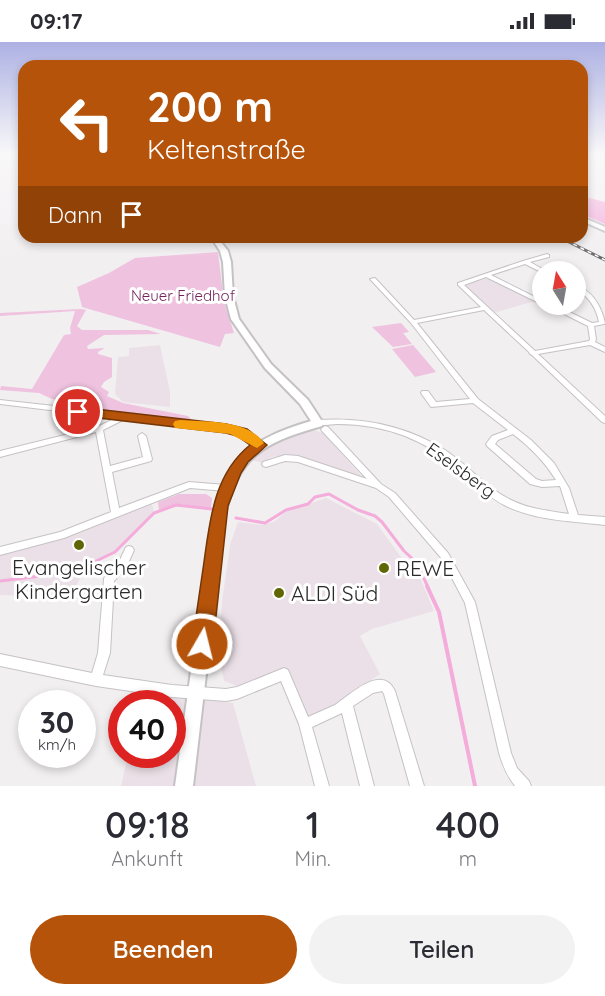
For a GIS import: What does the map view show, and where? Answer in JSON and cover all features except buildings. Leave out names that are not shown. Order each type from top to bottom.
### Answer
[{"type":"street","points":[[588,221],[605,228]]},
{"type":"street","points":[[218,243],[224,251],[227,262],[235,319],[268,366],[304,402],[322,426],[379,486],[392,495],[445,556],[470,602],[505,753],[512,772],[524,786]]},
{"type":"street","points":[[547,256],[460,284],[605,420]]},
{"type":"street","points":[[525,262],[532,266]]},
{"type":"street","points":[[487,275],[532,298]]},
{"type":"street","points":[[373,279],[413,322],[475,401],[514,431],[551,465],[562,483],[574,516]]},
{"type":"street","points":[[569,315],[591,325],[602,323],[598,305],[586,293]]},
{"type":"street","points":[[413,322],[485,308]]},
{"type":"street","points":[[591,325],[593,339],[591,343]]},
{"type":"street","points":[[532,353],[591,343],[605,350]]},
{"type":"street","points":[[425,393],[434,405],[475,401]]},
{"type":"street","points":[[0,402],[231,429],[242,433],[260,445]]},
{"type":"street","points":[[0,454],[99,429],[122,418]]},
{"type":"street","name":"Eselsberg","points":[[322,426],[365,422],[404,433],[448,457],[498,498],[511,504],[530,511],[605,520]]},
{"type":"street","points":[[184,786],[218,520],[226,488],[243,459],[260,445],[277,436],[322,426]]},
{"type":"street","points":[[99,429],[116,514]]},
{"type":"street","points":[[514,431],[495,438],[490,444],[495,451],[533,482],[562,483]]},
{"type":"street","points":[[107,470],[148,459],[142,436]]},
{"type":"street","points":[[266,464],[285,458],[298,459],[379,486]]},
{"type":"street","points":[[0,551],[61,535],[189,485],[226,488]]},
{"type":"street","points":[[96,680],[104,652],[109,579],[123,565],[129,550]]},
{"type":"street","points":[[0,660],[96,680],[226,695],[237,693],[284,674],[305,724],[322,786]]},
{"type":"street","points":[[305,724],[346,704],[370,687],[378,684],[387,687],[417,786]]},
{"type":"street","points":[[346,704],[367,786]]},
{"type":"shaded area","points":[[588,198],[605,202],[605,224],[588,217]]},
{"type":"shaded area","points":[[488,278],[532,300],[532,302],[493,313],[463,285]]},
{"type":"shaded area","points":[[160,345],[170,392],[170,407],[123,402],[115,394],[118,357],[129,356],[129,348]]},
{"type":"shaded area","points":[[311,429],[323,433],[365,480],[299,457],[285,455],[272,457],[262,463],[252,460],[265,448],[286,437]]},
{"type":"shaded area","points":[[326,498],[377,524],[403,560],[413,566],[434,611],[372,629],[360,636],[380,674],[340,702],[310,716],[306,714],[286,669],[237,686],[224,681],[219,656],[222,602],[230,545],[238,522],[262,525],[274,522],[286,512]]},
{"type":"shaded area","name":"Evangelischer Kindergarten","points":[[152,504],[154,513],[115,552],[73,572],[80,578],[71,598],[0,595],[0,554],[60,538]]},
{"type":"shaded area","points":[[186,698],[233,703],[256,786],[121,786],[125,768],[186,768]]},
{"type":"green space","name":"Neuer Friedhof","points":[[218,252],[224,302],[234,333],[225,334],[220,347],[82,307],[77,287],[135,258]]},
{"type":"green space","points":[[86,310],[77,326],[82,330],[148,330],[161,334],[104,335],[87,346],[88,349],[105,348],[98,354],[112,358],[112,377],[101,387],[109,392],[107,396],[123,403],[188,416],[192,420],[190,422],[79,408],[82,403],[52,399],[39,393],[0,390],[1,386],[32,389],[64,335],[71,334],[70,328],[75,311],[0,316],[0,313]]},
{"type":"green space","points":[[401,323],[409,332],[403,333],[412,344],[393,347],[372,327]]},
{"type":"green space","points":[[413,345],[436,372],[415,377],[392,349]]},
{"type":"green space","points":[[179,494],[206,494],[212,498],[211,508],[178,504],[159,510],[158,502]]},
{"type":"waterway","points":[[236,518],[265,523],[286,510],[308,504],[315,497],[329,494],[358,510],[375,516],[382,522],[404,551],[416,562],[428,587]]},
{"type":"waterway","points":[[0,581],[73,572],[115,552],[154,513],[176,505],[212,509]]},
{"type":"waterway","points":[[427,586],[439,612],[475,786]]},
{"type":"railway","points":[[571,243],[605,260]]},
{"type":"slow traffic","points":[[180,424],[231,429],[257,443]]},
{"type":"place","name":"Evangelischer Kindergarten","points":[[79,545]]},
{"type":"place","name":"REWE","points":[[384,568]]},
{"type":"place","name":"ALDI Süd","points":[[279,593]]},
{"type":"route","points":[[78,412],[226,428],[242,433],[260,445],[243,459],[234,471],[220,506],[202,644]]}]
